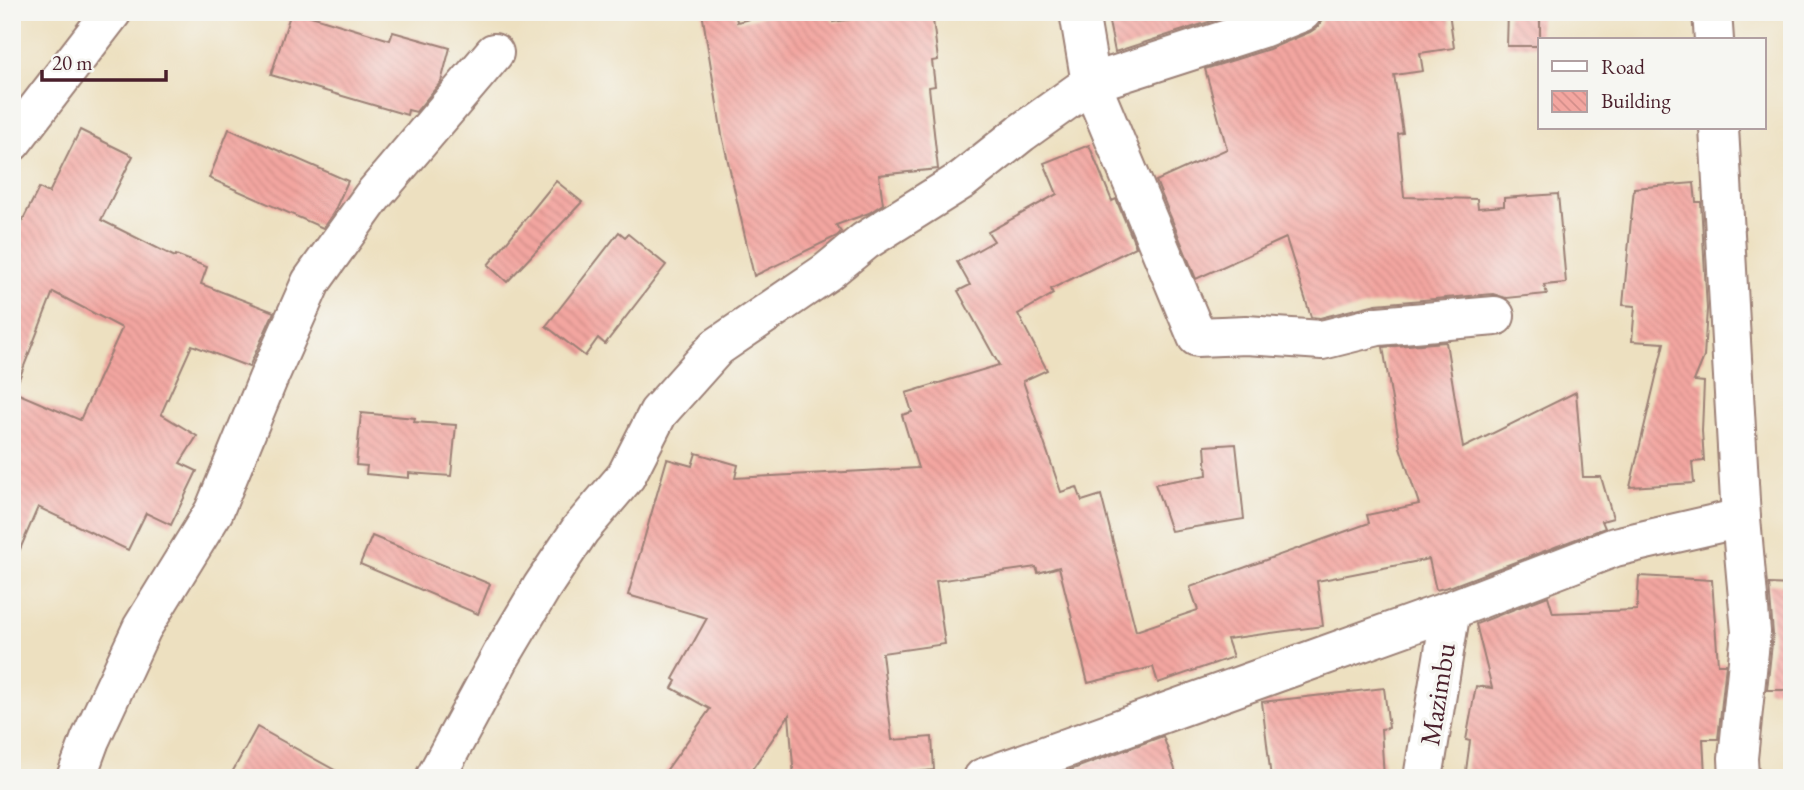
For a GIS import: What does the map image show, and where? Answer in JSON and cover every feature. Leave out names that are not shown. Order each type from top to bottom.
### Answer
[{"type":"street","points":[[12,142],[112,12]]},
{"type":"street","points":[[1079,12],[1091,83],[1197,337],[1246,335],[1322,340],[1378,327],[1495,316]]},
{"type":"street","points":[[435,778],[542,587],[580,530],[626,476],[658,413],[717,347],[827,272],[865,241],[962,180],[1021,133],[1091,83],[1262,28],[1302,12]]},
{"type":"street","points":[[1712,12],[1714,38]]},
{"type":"street","points":[[76,778],[90,740],[142,628],[214,511],[268,379],[312,282],[372,197],[495,53]]},
{"type":"street","points":[[1719,130],[1741,519],[1751,632],[1738,778]]},
{"type":"street","points":[[983,778],[1451,610],[1615,547],[1741,519]]},
{"type":"street","name":"Mazimbu","points":[[1423,778],[1451,610]]},
{"type":"building","points":[[291,12],[390,40],[393,32],[450,48],[441,82],[416,112],[408,110],[407,115],[271,75]]},
{"type":"building","points":[[702,12],[735,12],[737,22],[779,12],[831,12],[833,22],[897,12],[932,12],[938,60],[932,61],[935,86],[929,87],[938,169],[879,175],[883,204],[869,213],[836,225],[841,232],[837,236],[754,276],[722,135]]},
{"type":"building","points":[[1107,12],[1240,12],[1115,52]]},
{"type":"building","points":[[1369,12],[1449,12],[1454,48],[1420,53],[1423,71],[1394,75],[1403,133],[1398,134],[1404,197],[1477,199],[1478,208],[1504,206],[1504,198],[1558,194],[1566,283],[1544,285],[1547,294],[1506,298],[1493,294],[1376,304],[1320,318],[1311,317],[1286,238],[1196,279],[1156,181],[1227,149],[1205,69],[1269,49],[1310,32],[1319,26],[1322,19]]},
{"type":"building","points":[[1508,12],[1540,12],[1538,46],[1507,46]]},
{"type":"building","points":[[229,129],[348,181],[334,212],[323,228],[209,178]]},
{"type":"building","points":[[80,130],[133,156],[101,220],[175,257],[176,255],[207,267],[201,284],[274,312],[249,367],[192,345],[161,414],[197,436],[180,463],[197,471],[171,525],[146,513],[128,550],[38,507],[12,568],[12,241],[39,188],[49,193]],"holes":[[[53,292],[122,328],[80,420],[14,392]]]},
{"type":"building","points":[[1089,145],[1112,201],[1116,199],[1136,247],[1051,289],[1053,294],[1018,314],[1047,370],[1023,381],[1061,492],[1077,487],[1082,501],[1101,495],[1136,631],[1198,610],[1190,587],[1369,523],[1367,515],[1419,504],[1400,447],[1383,347],[1446,342],[1463,448],[1576,392],[1583,477],[1601,477],[1613,518],[1602,521],[1605,528],[1436,590],[1429,559],[1317,581],[1323,626],[1227,639],[1233,657],[1158,683],[1153,667],[1088,683],[1059,567],[1038,573],[1036,567],[936,581],[945,644],[882,653],[892,740],[932,737],[934,770],[863,778],[794,778],[789,715],[746,778],[661,778],[710,709],[672,688],[676,681],[673,679],[707,618],[628,595],[667,459],[692,466],[696,453],[738,465],[735,478],[918,468],[902,415],[912,412],[906,393],[999,365],[958,291],[970,285],[957,262],[994,241],[988,232],[1057,194],[1044,163]]},
{"type":"building","points":[[556,181],[582,202],[507,282],[488,265]]},
{"type":"building","points":[[1694,183],[1696,202],[1701,202],[1707,309],[1704,357],[1694,381],[1704,382],[1704,461],[1692,462],[1694,483],[1630,487],[1664,343],[1632,341],[1635,306],[1623,305],[1634,188]]},
{"type":"building","points":[[619,232],[625,237],[628,234],[666,265],[605,344],[598,338],[585,356],[546,326]]},
{"type":"building","points":[[361,413],[415,418],[414,422],[456,425],[451,476],[409,473],[409,478],[366,474],[367,466],[356,465]]},
{"type":"building","points":[[1236,444],[1244,519],[1171,531],[1155,484],[1207,475],[1205,446]]},
{"type":"building","points":[[372,536],[490,584],[478,614],[360,564]]},
{"type":"building","points":[[1639,576],[1712,580],[1718,664],[1726,664],[1718,739],[1703,739],[1705,775],[1664,778],[1465,778],[1470,741],[1466,740],[1476,686],[1492,688],[1476,624],[1548,596],[1553,613],[1637,610]]},
{"type":"building","points":[[1769,584],[1792,585],[1792,690],[1767,690],[1773,634]]},
{"type":"building","points":[[1384,688],[1389,728],[1381,729],[1384,778],[1271,778],[1262,702]]},
{"type":"building","points":[[257,727],[349,778],[229,778]]},
{"type":"building","points":[[1163,736],[1178,778],[1054,776]]}]
